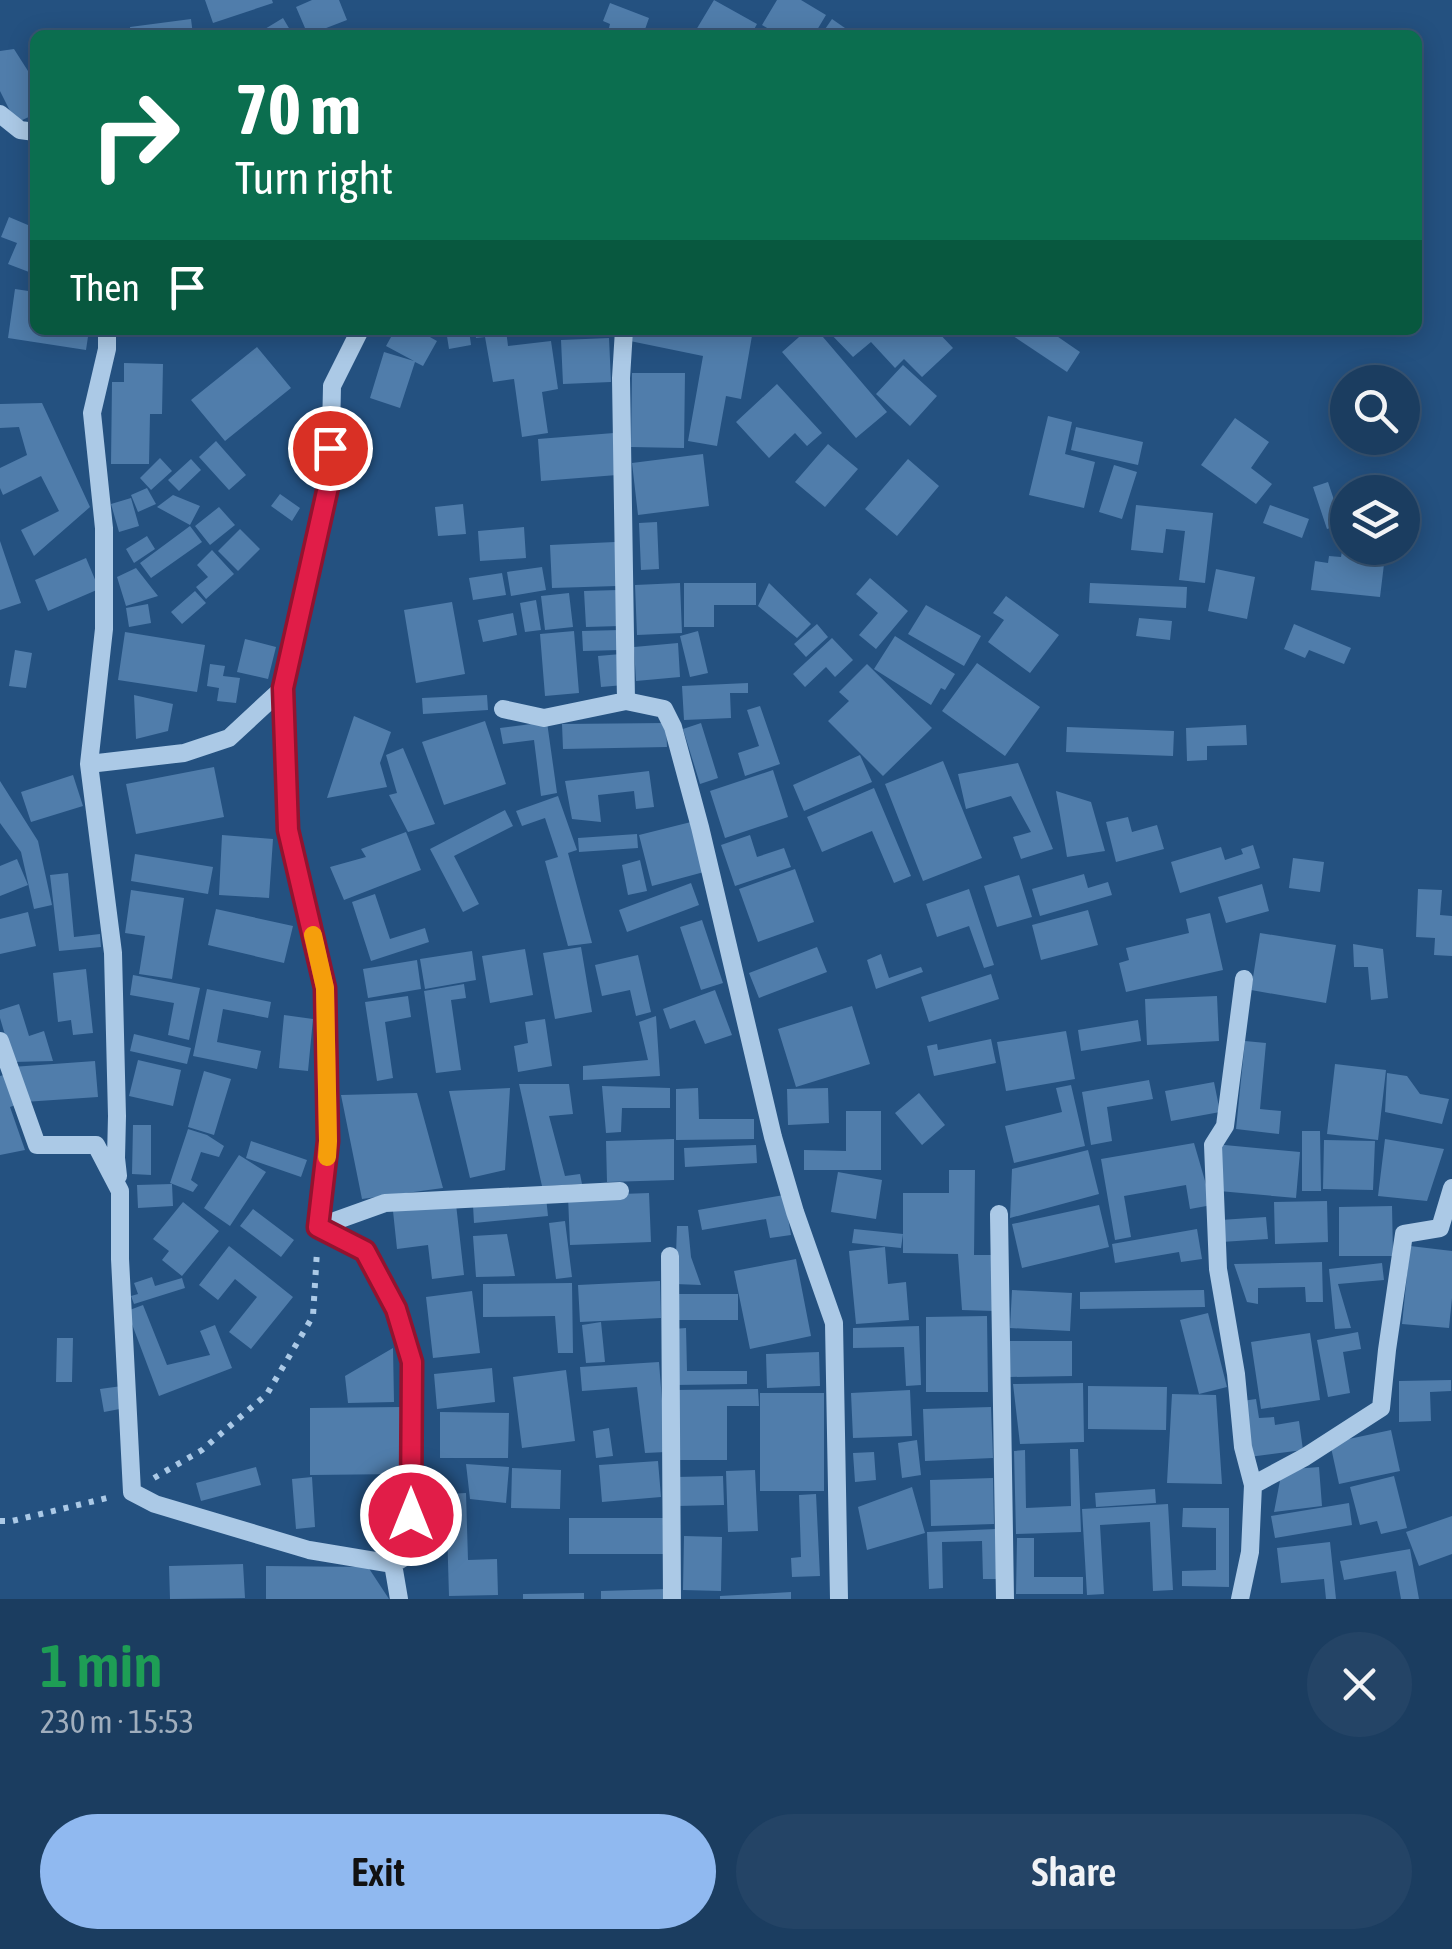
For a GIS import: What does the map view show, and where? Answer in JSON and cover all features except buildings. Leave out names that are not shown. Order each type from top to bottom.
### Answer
[{"type":"street","points":[[0,114],[20,130],[30,131]]},
{"type":"street","points":[[107,335],[92,413],[104,528],[104,629],[89,764],[112,953],[116,1158],[132,1492],[155,1504],[309,1550],[392,1564],[410,1553],[412,1362],[396,1309],[365,1251],[318,1227]]},
{"type":"street","points":[[318,1227],[328,1141],[325,988],[288,830],[283,688],[330,478],[332,386],[358,335]]},
{"type":"street","points":[[624,335],[626,701]]},
{"type":"street","points":[[89,764],[184,753],[229,738],[283,688]]},
{"type":"street","points":[[504,709],[544,718],[626,701],[664,709],[673,727],[773,1137],[834,1323],[839,1599]]},
{"type":"street","points":[[1240,1599],[1250,1552],[1253,1484],[1242,1447],[1236,1374],[1218,1270],[1213,1145],[1224,1126],[1244,978]]},
{"type":"street","points":[[0,1041],[37,1145],[96,1145],[120,1191]]},
{"type":"street","points":[[1253,1484],[1381,1408],[1404,1234],[1440,1228],[1452,1188]]},
{"type":"street","points":[[318,1227],[384,1203],[620,1191]]},
{"type":"street","points":[[999,1214],[1005,1599]]},
{"type":"street","points":[[670,1256],[672,1599]]},
{"type":"street","points":[[392,1564],[398,1599]]},
{"type":"path","points":[[0,1521],[132,1492],[202,1450],[267,1394],[312,1316],[318,1227]]},
{"type":"slow traffic","points":[[313,935],[325,988],[327,1157]]},
{"type":"route","points":[[330,448],[330,478],[283,688],[288,830],[325,988],[328,1141],[318,1227],[365,1251],[396,1309],[412,1362],[411,1515]]}]
